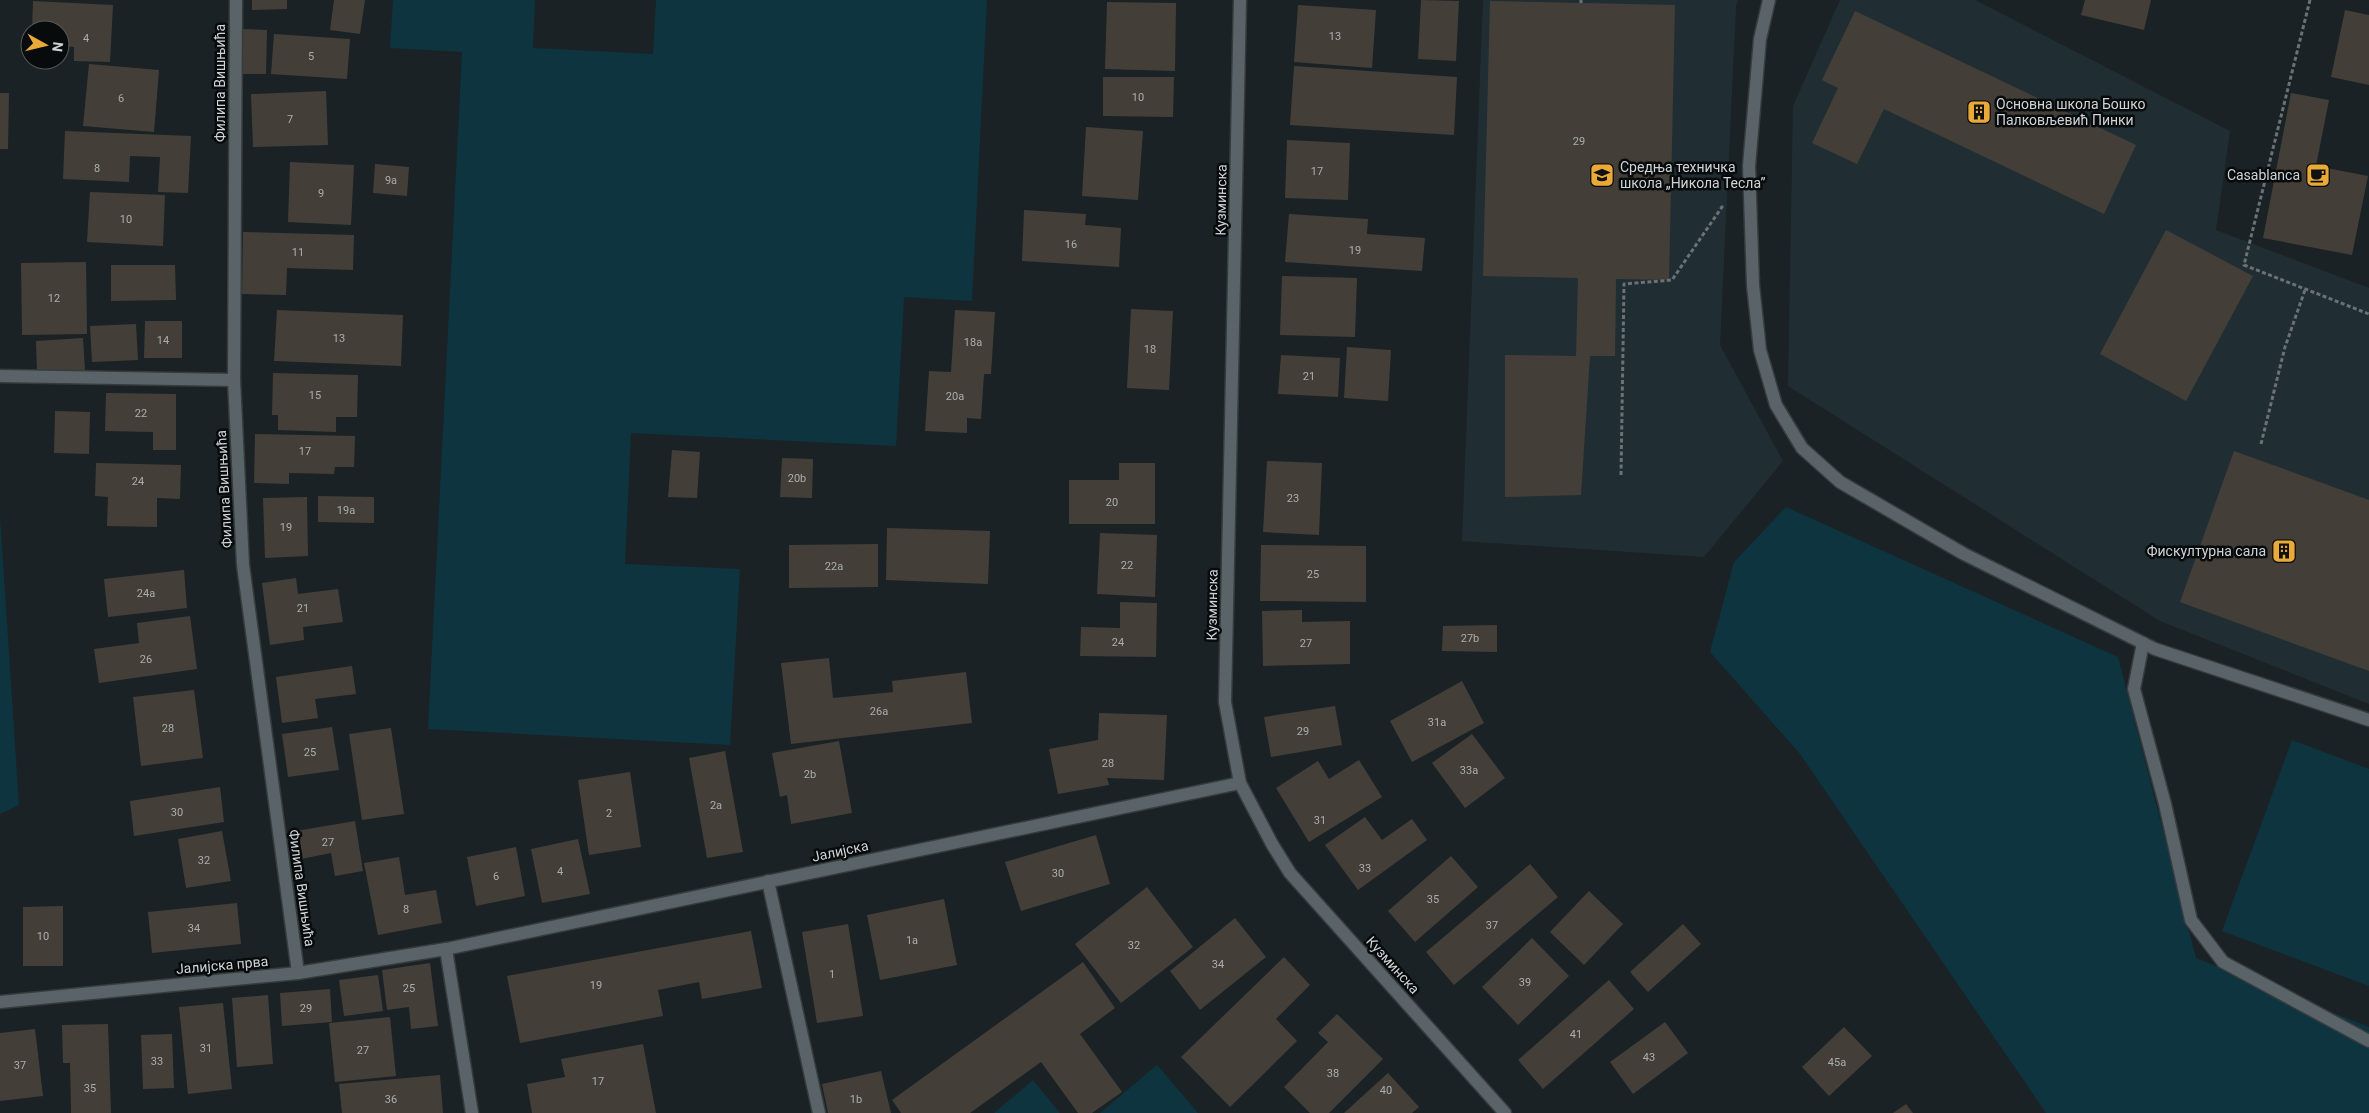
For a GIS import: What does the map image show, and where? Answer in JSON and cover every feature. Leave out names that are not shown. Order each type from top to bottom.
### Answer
[{"type":"street","name":"Филипа Вишњића","points":[[236,0],[234,380],[243,566],[298,973]]},
{"type":"street","name":"Кузминска","points":[[1240,0],[1225,702],[1240,783],[1272,844],[1290,873],[1505,1113]]},
{"type":"street","points":[[1769,0],[1760,39],[1749,166],[1753,285],[1760,350],[1776,406],[1802,448],[1840,482],[1964,554],[2154,649],[2369,720]]},
{"type":"street","points":[[0,376],[234,380]]},
{"type":"street","points":[[2143,643],[2134,689],[2165,804],[2191,920],[2223,962],[2369,1041]]},
{"type":"street","name":"Јалијска","points":[[446,949],[1240,783]]},
{"type":"street","points":[[768,881],[819,1113]]},
{"type":"street","points":[[446,949],[472,1113]]},
{"type":"street","name":"Јалијска прва","points":[[0,1002],[298,973],[446,949]]},
{"type":"path","points":[[2310,0],[2244,266],[2369,314]]},
{"type":"path","points":[[1621,475],[1624,284],[1672,280],[1749,166]]},
{"type":"path","points":[[2261,444],[2285,347],[2305,290]]},
{"type":"shaded area","points":[[393,0],[535,0],[533,48],[653,54],[656,0],[987,0],[972,301],[904,297],[896,446],[631,433],[625,564],[740,569],[730,745],[428,729],[462,52],[390,48]]},
{"type":"shaded area","name":"Средња техничка школа „Никола Тесла”","points":[[1483,0],[1738,0],[1736,6],[1720,345],[1783,461],[1704,557],[1462,541]]},
{"type":"shaded area","points":[[1840,0],[1975,0],[2230,131],[2216,230],[2369,288],[2369,704],[2160,621],[1788,386],[1793,106]]},
{"type":"shaded area","points":[[1786,507],[2118,657],[2196,958],[2369,1027],[2369,1113],[2046,1113],[1800,754],[1710,652],[1734,562]]},
{"type":"shaded area","points":[[0,516],[19,805],[0,814]]},
{"type":"shaded area","points":[[2292,740],[2369,769],[2369,986],[2222,931]]},
{"type":"shaded area","points":[[1157,1065],[1198,1113],[1100,1113]]},
{"type":"shaded area","points":[[1033,1080],[1060,1113],[994,1113]]},
{"type":"building","points":[[252,0],[287,0],[287,9],[252,10]]},
{"type":"building","points":[[334,0],[365,0],[360,34],[330,30]]},
{"type":"building","points":[[1421,0],[1459,1],[1456,61],[1418,59]]},
{"type":"building","points":[[2085,0],[2151,0],[2144,30],[2081,15]]},
{"type":"building","points":[[33,1],[113,5],[110,62],[74,61],[74,47],[70,47],[70,20],[32,20]]},
{"type":"building","points":[[1490,1],[1675,5],[1669,280],[1616,279],[1615,356],[1590,356],[1581,495],[1505,497],[1505,355],[1576,356],[1578,278],[1483,276]]},
{"type":"building","points":[[1107,2],[1176,3],[1175,71],[1105,69]]},
{"type":"building","points":[[1298,5],[1376,10],[1372,68],[1294,62]]},
{"type":"building","points":[[2345,10],[2369,15],[2369,85],[2331,77]]},
{"type":"building","name":"Основна школа Бошко Палковљевић Пинки","points":[[1855,11],[2136,145],[2104,214],[1884,109],[1857,164],[1812,143],[1838,88],[1822,80]]},
{"type":"building","points":[[241,29],[267,30],[266,74],[239,74]]},
{"type":"building","points":[[274,34],[350,39],[347,79],[271,74]]},
{"type":"building","points":[[89,64],[159,70],[154,132],[83,126]]},
{"type":"building","points":[[1294,66],[1457,77],[1454,135],[1290,125]]},
{"type":"building","points":[[1103,77],[1174,77],[1173,117],[1103,116]]},
{"type":"building","points":[[326,91],[328,145],[253,147],[251,94]]},
{"type":"building","points":[[0,93],[9,93],[8,149],[0,149]]},
{"type":"building","name":"Casablanca","points":[[2291,93],[2329,100],[2316,166],[2368,176],[2352,255],[2263,238]]},
{"type":"building","points":[[1086,127],[1143,131],[1138,200],[1082,196]]},
{"type":"building","points":[[65,131],[191,136],[188,193],[158,192],[160,157],[130,156],[129,182],[63,179]]},
{"type":"building","points":[[1287,140],[1350,143],[1348,200],[1285,198]]},
{"type":"building","points":[[290,162],[354,165],[351,225],[288,222]]},
{"type":"building","points":[[375,164],[409,167],[407,196],[373,193]]},
{"type":"building","points":[[90,192],[165,195],[163,246],[87,242]]},
{"type":"building","points":[[1024,210],[1086,214],[1085,225],[1121,228],[1119,267],[1022,261]]},
{"type":"building","points":[[1289,214],[1368,219],[1367,234],[1425,238],[1422,271],[1285,262]]},
{"type":"building","points":[[2166,230],[2253,276],[2186,401],[2100,354]]},
{"type":"building","points":[[243,232],[354,235],[353,270],[287,268],[286,295],[242,294]]},
{"type":"building","points":[[86,262],[87,334],[22,335],[21,263]]},
{"type":"building","points":[[111,265],[175,265],[176,300],[111,301]]},
{"type":"building","points":[[1282,276],[1357,278],[1355,337],[1280,335]]},
{"type":"building","points":[[1131,309],[1173,311],[1169,390],[1127,388]]},
{"type":"building","points":[[277,310],[403,315],[401,366],[274,361]]},
{"type":"building","points":[[955,310],[995,312],[991,374],[984,374],[981,419],[967,418],[967,433],[925,431],[929,371],[951,372]]},
{"type":"building","points":[[145,321],[182,321],[182,358],[144,358]]},
{"type":"building","points":[[136,324],[138,360],[92,362],[90,326]]},
{"type":"building","points":[[83,338],[85,371],[37,373],[36,341]]},
{"type":"building","points":[[1347,347],[1391,350],[1388,401],[1344,398]]},
{"type":"building","points":[[1281,355],[1340,358],[1338,397],[1278,394]]},
{"type":"building","points":[[273,373],[358,375],[357,417],[336,417],[336,432],[278,430],[278,415],[272,415]]},
{"type":"building","points":[[106,393],[176,394],[176,450],[153,450],[153,432],[105,431]]},
{"type":"building","points":[[55,411],[90,412],[89,454],[54,453]]},
{"type":"building","points":[[255,434],[355,436],[354,467],[335,467],[334,474],[289,473],[289,484],[254,483]]},
{"type":"building","points":[[672,450],[700,452],[697,498],[668,497]]},
{"type":"building","name":"Фискултурна сала","points":[[2234,451],[2369,500],[2369,671],[2180,602]]},
{"type":"building","points":[[782,458],[813,459],[812,498],[780,497]]},
{"type":"building","points":[[1267,461],[1322,463],[1319,535],[1263,532]]},
{"type":"building","points":[[96,463],[181,465],[180,499],[157,498],[157,527],[107,526],[108,497],[95,496]]},
{"type":"building","points":[[1119,463],[1155,463],[1155,524],[1069,524],[1069,480],[1119,480]]},
{"type":"building","points":[[318,496],[374,497],[374,523],[318,522]]},
{"type":"building","points":[[307,497],[308,556],[265,558],[263,498]]},
{"type":"building","points":[[887,528],[990,531],[988,584],[886,580]]},
{"type":"building","points":[[1100,533],[1157,535],[1155,597],[1097,594]]},
{"type":"building","points":[[878,544],[878,587],[789,588],[789,545]]},
{"type":"building","points":[[1261,545],[1366,546],[1366,602],[1260,601]]},
{"type":"building","points":[[184,570],[187,608],[108,617],[104,579]]},
{"type":"building","points":[[296,578],[298,594],[338,589],[343,622],[303,627],[304,640],[270,645],[262,583]]},
{"type":"building","points":[[1120,602],[1157,603],[1156,657],[1080,656],[1081,627],[1120,628]]},
{"type":"building","points":[[1302,610],[1302,622],[1350,621],[1350,664],[1263,666],[1262,611]]},
{"type":"building","points":[[190,616],[197,669],[99,683],[94,649],[139,643],[137,623]]},
{"type":"building","points":[[1497,625],[1497,652],[1442,651],[1443,626]]},
{"type":"building","points":[[829,658],[833,698],[893,692],[892,681],[966,672],[972,723],[791,744],[781,663]]},
{"type":"building","points":[[352,666],[356,694],[315,699],[318,718],[282,723],[276,677]]},
{"type":"building","points":[[1462,681],[1484,723],[1412,762],[1390,721]]},
{"type":"building","points":[[194,690],[203,758],[141,766],[133,697]]},
{"type":"building","points":[[1335,706],[1342,745],[1271,757],[1264,717]]},
{"type":"building","points":[[1099,713],[1167,715],[1164,780],[1107,778],[1109,785],[1058,794],[1049,749],[1098,740]]},
{"type":"building","points":[[332,727],[339,770],[288,777],[282,734]]},
{"type":"building","points":[[391,728],[404,814],[362,820],[349,734]]},
{"type":"building","points":[[1472,734],[1505,778],[1465,808],[1432,763]]},
{"type":"building","points":[[839,741],[852,813],[791,824],[787,795],[780,797],[772,753]]},
{"type":"building","points":[[725,751],[743,852],[707,858],[689,758]]},
{"type":"building","points":[[1359,760],[1382,797],[1309,842],[1276,788],[1318,761],[1329,779]]},
{"type":"building","points":[[630,772],[641,847],[589,855],[578,780]]},
{"type":"building","points":[[220,787],[224,822],[134,836],[130,801]]},
{"type":"building","points":[[1365,817],[1382,840],[1412,819],[1427,840],[1358,890],[1325,845]]},
{"type":"building","points":[[355,821],[363,871],[335,876],[331,853],[301,859],[296,831]]},
{"type":"building","points":[[222,831],[231,881],[186,888],[178,839]]},
{"type":"building","points":[[1096,835],[1110,884],[1021,911],[1005,862]]},
{"type":"building","points":[[578,839],[590,894],[542,903],[531,849]]},
{"type":"building","points":[[516,847],[525,896],[476,906],[467,857]]},
{"type":"building","points":[[1451,856],[1478,887],[1415,942],[1388,911]]},
{"type":"building","points":[[399,857],[405,895],[436,890],[442,923],[378,935],[364,863]]},
{"type":"building","points":[[1530,864],[1558,897],[1454,985],[1426,952]]},
{"type":"building","points":[[1147,887],[1193,947],[1121,1003],[1075,944]]},
{"type":"building","points":[[1589,891],[1623,924],[1584,965],[1550,932]]},
{"type":"building","points":[[944,899],[957,965],[880,980],[867,915]]},
{"type":"building","points":[[237,903],[241,944],[152,953],[148,912]]},
{"type":"building","points":[[63,906],[63,966],[23,966],[23,907]]},
{"type":"building","points":[[1235,918],[1266,957],[1200,1010],[1170,971]]},
{"type":"building","points":[[848,924],[863,1016],[817,1023],[802,932]]},
{"type":"building","points":[[1683,924],[1701,944],[1648,992],[1630,972]]},
{"type":"building","points":[[751,931],[762,988],[702,999],[699,982],[658,990],[663,1016],[520,1043],[507,976]]},
{"type":"building","points":[[1532,938],[1569,976],[1518,1025],[1482,987]]},
{"type":"building","points":[[1284,957],[1310,985],[1276,1019],[1297,1041],[1230,1107],[1181,1057]]},
{"type":"building","points":[[1083,962],[1115,1008],[1080,1034],[1122,1092],[1092,1113],[1078,1113],[1041,1062],[970,1113],[901,1113],[892,1100]]},
{"type":"building","points":[[430,963],[438,1026],[411,1029],[409,1007],[387,1010],[382,970]]},
{"type":"building","points":[[378,975],[383,1011],[344,1016],[339,980]]},
{"type":"building","points":[[1609,980],[1634,1009],[1543,1089],[1518,1060]]},
{"type":"building","points":[[330,989],[332,1022],[282,1026],[280,993]]},
{"type":"building","points":[[268,995],[273,1064],[237,1067],[232,998]]},
{"type":"building","points":[[223,1003],[232,1089],[188,1094],[179,1007]]},
{"type":"building","points":[[1337,1014],[1383,1059],[1329,1113],[1310,1113],[1284,1087],[1328,1042],[1318,1033]]},
{"type":"building","points":[[390,1017],[396,1076],[335,1082],[329,1023]]},
{"type":"building","points":[[1665,1022],[1688,1053],[1633,1094],[1610,1062]]},
{"type":"building","points":[[108,1024],[111,1113],[71,1113],[70,1063],[63,1063],[62,1025]]},
{"type":"building","points":[[1844,1027],[1872,1056],[1829,1096],[1802,1067]]},
{"type":"building","points":[[35,1029],[43,1096],[0,1101],[0,1033]]},
{"type":"building","points":[[172,1034],[174,1088],[143,1089],[141,1035]]},
{"type":"building","points":[[643,1044],[656,1113],[532,1113],[527,1084],[565,1077],[561,1059]]},
{"type":"building","points":[[881,1071],[891,1113],[828,1113],[822,1084]]},
{"type":"building","points":[[1388,1073],[1419,1107],[1412,1113],[1344,1113]]},
{"type":"building","points":[[440,1075],[443,1113],[342,1113],[339,1084]]},
{"type":"building","points":[[1906,1104],[1913,1113],[1893,1113]]},
{"type":"place","name":"Основна школа Бошко Палковљевић Пинки","points":[[1979,112]]},
{"type":"place","name":"Средња техничка школа „Никола Тесла”","points":[[1602,175]]},
{"type":"place","name":"Casablanca","points":[[2318,175]]},
{"type":"place","name":"Фискултурна сала","points":[[2284,551]]}]
